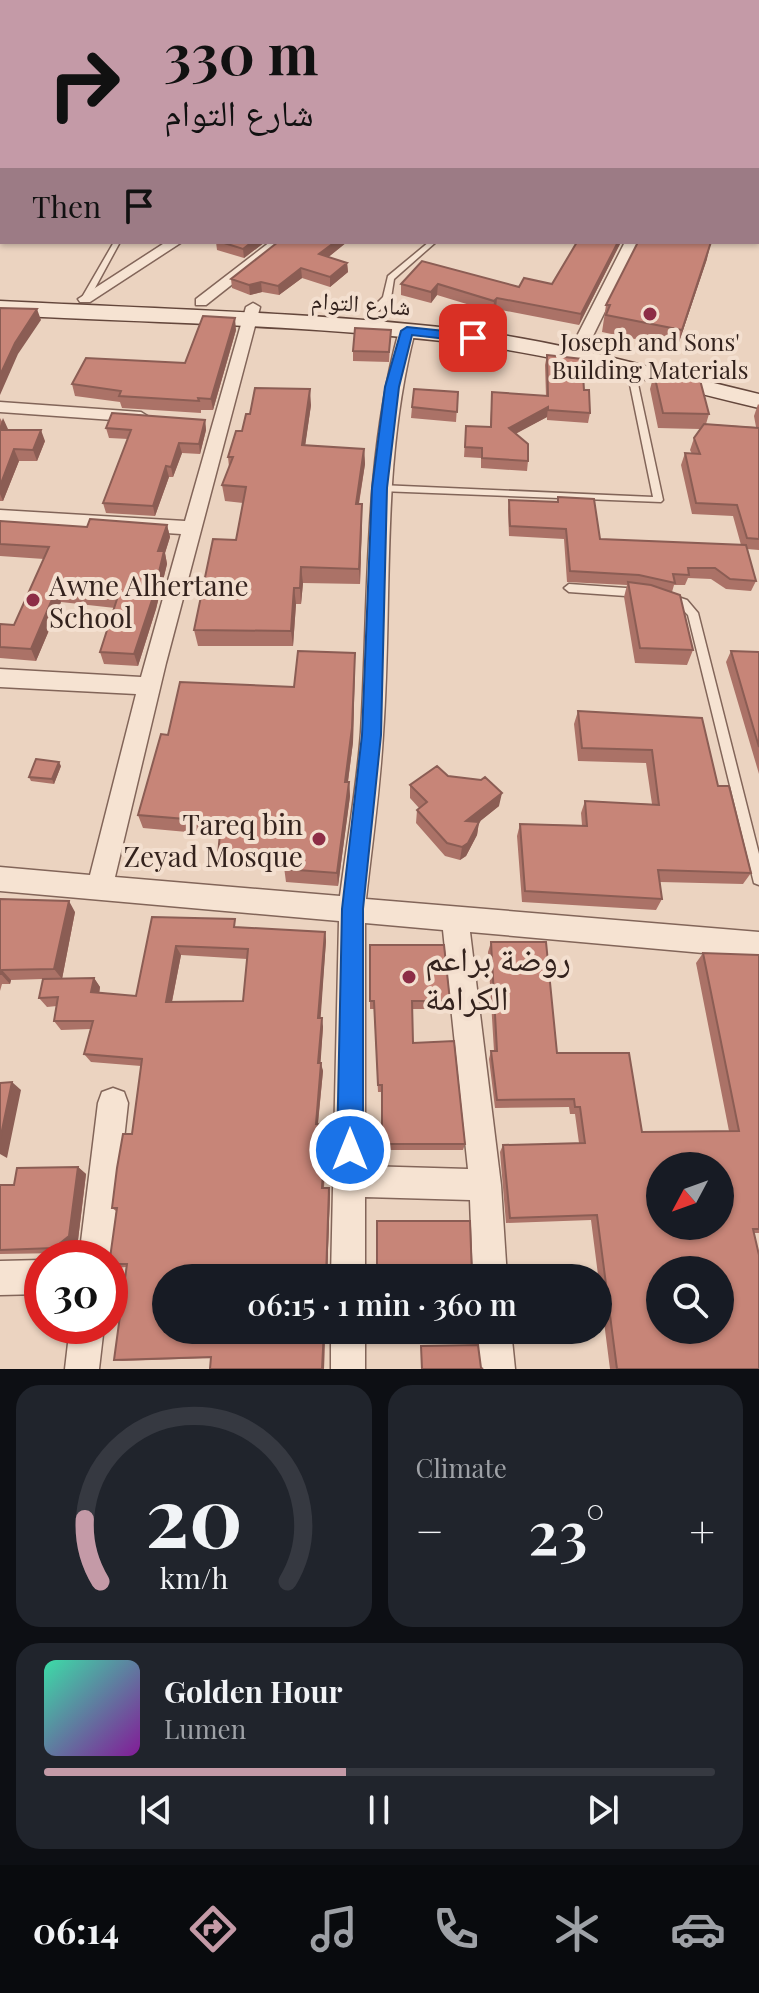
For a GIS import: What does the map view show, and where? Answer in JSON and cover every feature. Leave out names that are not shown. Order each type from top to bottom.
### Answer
[{"type":"main road","name":"شارع التوام","points":[[0,295],[201,302],[251,314],[517,345],[759,401]]},
{"type":"main road","name":"شارع التوام","points":[[0,308],[251,314],[372,313],[470,321],[582,342],[759,383]]},
{"type":"street","points":[[85,299],[172,244]]},
{"type":"street","points":[[201,302],[276,244]]},
{"type":"street","points":[[582,342],[631,244]]},
{"type":"street","points":[[100,887],[149,686],[194,528],[214,422],[251,314]]},
{"type":"street","points":[[348,1264],[352,909],[372,735],[380,488],[392,387],[407,331]]},
{"type":"street","points":[[0,407],[159,418]]},
{"type":"street","points":[[0,516],[194,528]]},
{"type":"street","points":[[0,678],[149,686]]},
{"type":"street","points":[[0,879],[759,945]]},
{"type":"street","points":[[455,918],[485,1185],[489,1264]]},
{"type":"street","points":[[97,1240],[113,1103]]},
{"type":"street","points":[[349,1181],[485,1185]]},
{"type":"street","points":[[0,1278],[24,1277]]},
{"type":"street","points":[[82,1369],[85,1344]]},
{"type":"street","points":[[348,1344],[348,1369]]},
{"type":"street","points":[[495,1344],[498,1369]]},
{"type":"lane","points":[[85,299],[116,244]]},
{"type":"lane","points":[[372,313],[387,298],[391,278],[431,244]]},
{"type":"lane","points":[[380,488],[658,500],[631,370]]},
{"type":"lane","points":[[569,588],[648,594]]},
{"type":"lane","points":[[663,595],[683,603],[693,613],[759,879]]},
{"type":"building","points":[[227,244],[249,244],[243,249]]},
{"type":"building","points":[[275,244],[332,244],[319,254],[347,263],[330,277],[301,268],[278,286],[261,282],[249,285],[231,279]]},
{"type":"building","points":[[576,244],[617,244],[581,314],[497,298],[494,301],[438,284],[431,292],[401,284],[422,261],[519,287],[524,278],[552,284]]},
{"type":"building","points":[[637,244],[710,244],[682,330],[606,315],[610,305],[606,305]]},
{"type":"building","points":[[0,308],[37,309],[15,343],[0,375]]},
{"type":"building","points":[[203,316],[235,318],[211,399],[119,396],[121,391],[72,384],[86,358],[185,363]]},
{"type":"building","points":[[355,328],[391,330],[389,352],[353,351]]},
{"type":"building","points":[[547,355],[582,359],[584,390],[589,390],[590,413],[548,410],[548,407],[509,428],[528,444],[528,461],[482,458],[482,448],[465,447],[466,426],[491,427],[492,392],[548,396]]},
{"type":"building","points":[[654,374],[700,380],[709,414],[663,413]]},
{"type":"building","points":[[255,388],[310,389],[302,445],[364,449],[356,504],[362,504],[359,569],[301,567],[300,588],[294,588],[291,631],[194,630],[213,539],[236,540],[246,487],[222,485],[233,457],[228,457],[236,431],[242,431],[246,414],[250,414]]},
{"type":"building","points":[[414,389],[458,392],[457,412],[412,407]]},
{"type":"building","points":[[112,413],[205,420],[199,444],[179,443],[171,467],[166,466],[153,506],[103,503],[131,430],[106,428]]},
{"type":"building","points":[[704,424],[759,428],[759,539],[747,538],[737,505],[696,503],[685,453],[700,454],[694,438]]},
{"type":"building","points":[[0,430],[41,430],[33,450],[14,449],[0,486]]},
{"type":"building","points":[[558,497],[594,499],[600,539],[746,545],[756,581],[730,579],[715,568],[688,568],[689,575],[673,574],[675,583],[639,575],[570,571],[566,529],[510,526],[509,500],[558,502]]},
{"type":"building","points":[[90,519],[167,525],[158,551],[164,551],[153,597],[134,654],[100,652],[118,596],[56,590],[31,649],[0,647],[0,624],[14,625],[49,547],[0,544],[0,521],[87,527]]},
{"type":"building","points":[[628,582],[651,585],[680,595],[693,650],[640,648]]},
{"type":"building","points":[[298,651],[355,653],[352,728],[345,782],[349,782],[337,873],[284,869],[286,854],[218,855],[221,822],[138,815],[161,734],[168,735],[180,682],[294,687]]},
{"type":"building","points":[[731,651],[759,652],[759,747]]},
{"type":"building","points":[[578,711],[702,718],[718,786],[729,786],[751,873],[658,870],[662,899],[525,891],[520,824],[587,826],[585,801],[659,805],[652,750],[582,748]]},
{"type":"building","points":[[36,759],[59,762],[52,779],[29,777]]},
{"type":"building","points":[[437,766],[448,776],[481,780],[485,777],[502,793],[466,821],[479,822],[468,843],[462,847],[447,843],[417,810],[427,802],[410,785]]},
{"type":"building","points":[[0,899],[69,901],[54,969],[2,970],[0,974]]},
{"type":"building","points":[[152,917],[235,919],[234,927],[325,932],[318,1018],[322,1018],[316,1124],[326,1125],[322,1188],[329,1188],[326,1264],[152,1264],[152,1344],[323,1344],[322,1369],[210,1369],[211,1357],[114,1360],[116,1344],[128,1344],[128,1240],[113,1240],[117,1208],[112,1208],[123,1134],[132,1134],[142,1059],[84,1054],[93,1021],[54,1021],[58,997],[39,998],[43,979],[94,978],[91,992],[136,996]],"holes":[[[176,946],[248,949],[243,1001],[166,1002]]]},
{"type":"building","points":[[491,942],[546,942],[557,1053],[629,1053],[642,1132],[739,1131],[703,953],[759,955],[759,1229],[753,1229],[759,1255],[759,1369],[617,1369],[612,1330],[612,1264],[603,1264],[597,1215],[510,1218],[503,1145],[585,1143],[580,1107],[575,1107],[574,1099],[497,1100],[491,1051],[497,1051]]},
{"type":"building","points":[[370,945],[444,945],[450,1001],[412,1001],[413,1043],[454,1041],[465,1144],[382,1144],[382,1085],[378,1085],[374,1001],[370,1001]]},
{"type":"building","points":[[12,1082],[0,1140],[0,1083]]},
{"type":"building","points":[[78,1167],[69,1236],[64,1240],[24,1240],[24,1249],[0,1250],[0,1185],[14,1185],[17,1168]]},
{"type":"building","points":[[377,1221],[470,1221],[472,1264],[377,1264]]},
{"type":"building","points":[[478,1345],[483,1369],[422,1369],[421,1346]]},
{"type":"place","name":"Joseph and Sons' Building Materials","points":[[650,314]]},
{"type":"place","name":"Awne Alhertane School","points":[[33,600]]},
{"type":"place","name":"Tareq bin Zeyad Mosque","points":[[319,839]]},
{"type":"place","name":"روضة براعم الكرامة","points":[[409,977]]},
{"type":"route","points":[[350,1150],[352,909],[372,735],[380,488],[392,387],[407,331],[473,338]]}]
